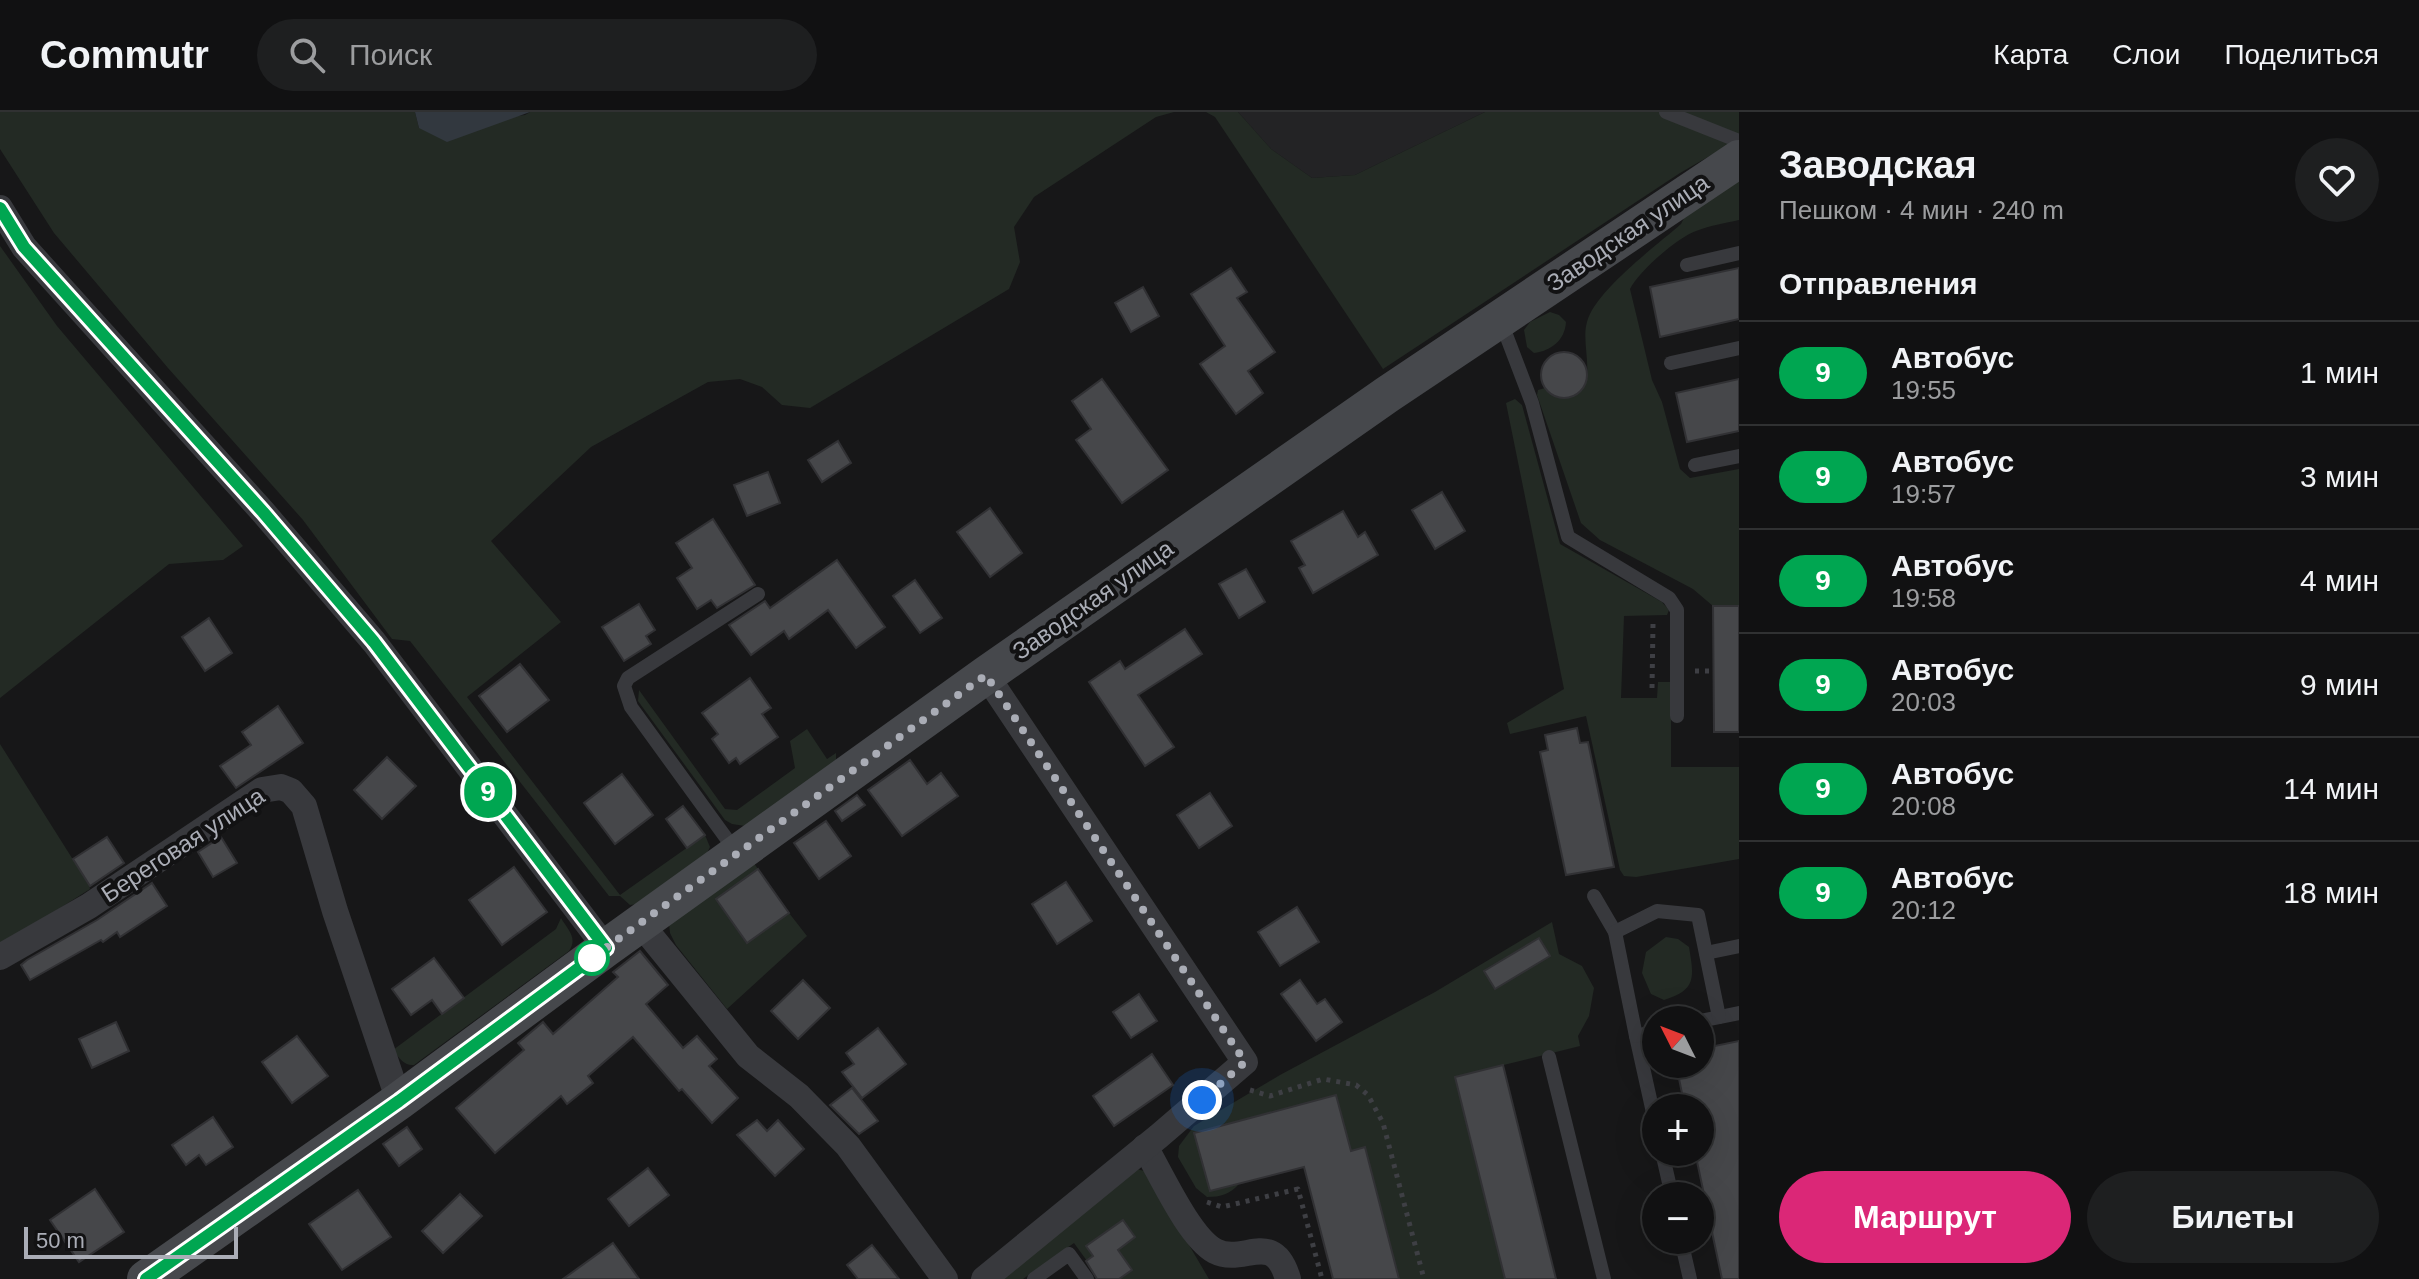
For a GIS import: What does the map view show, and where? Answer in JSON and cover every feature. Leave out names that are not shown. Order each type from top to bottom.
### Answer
[{"type":"street","name":"Заводская улица","points":[[146,1279],[399,1101],[640,923],[986,675],[1362,412],[1739,159]]},
{"type":"street","points":[[0,208],[24,247],[263,512],[374,642],[606,948]]},
{"type":"street","points":[[984,1279],[1245,1062],[986,675]]},
{"type":"street","name":"Береговая улица","points":[[0,957],[125,883],[262,790],[281,787],[291,791],[304,806],[335,911],[399,1101]]},
{"type":"street","points":[[640,923],[748,1056],[799,1096],[848,1146],[945,1279]]},
{"type":"street","points":[[1145,1147],[1186,1219],[1205,1244],[1224,1255],[1261,1250],[1271,1253],[1278,1258],[1288,1279]]},
{"type":"lane","points":[[1666,112],[1739,141]]},
{"type":"lane","points":[[1687,265],[1739,253]]},
{"type":"lane","points":[[1500,319],[1532,403],[1568,537],[1669,598],[1677,610],[1677,716]]},
{"type":"lane","points":[[1671,363],[1739,348]]},
{"type":"lane","points":[[1695,465],[1739,456]]},
{"type":"lane","points":[[738,853],[631,707],[624,686],[628,678],[758,594]]},
{"type":"lane","points":[[1594,896],[1615,932],[1649,1094]]},
{"type":"lane","points":[[1615,932],[1657,911],[1698,915],[1719,1017]]},
{"type":"lane","points":[[1706,953],[1739,946]]},
{"type":"lane","points":[[1714,1018],[1739,1013]]},
{"type":"lane","points":[[1636,1036],[1642,1034]]},
{"type":"lane","points":[[1549,1057],[1604,1279]]},
{"type":"lane","points":[[1034,1279],[1069,1254],[1087,1279]]},
{"type":"lane","points":[[1684,1254],[1690,1279]]},
{"type":"path","points":[[1652,688],[1653,624]]},
{"type":"path","points":[[1224,1082],[1270,1096],[1323,1079],[1356,1085],[1368,1095],[1383,1123],[1424,1279]]},
{"type":"path","points":[[1197,1199],[1222,1207],[1298,1189],[1322,1279]]},
{"type":"shaded area","points":[[0,112],[415,112],[419,128],[530,112],[1174,112],[1156,117],[1034,197],[1014,227],[1020,262],[1009,289],[810,408],[782,405],[762,387],[740,379],[708,382],[591,447],[491,541],[561,622],[467,697],[620,895],[705,835],[710,847],[707,853],[637,904],[630,905],[620,896],[609,896],[410,641],[392,639],[303,520],[54,233],[0,149]]},
{"type":"shaded area","points":[[415,112],[530,112],[447,142],[419,128]]},
{"type":"shaded area","points":[[1206,112],[1238,112],[1271,149],[1312,178],[1355,175],[1485,112],[1739,112],[1739,139],[1680,173],[1383,369],[1215,117]]},
{"type":"shaded area","points":[[1238,112],[1485,112],[1355,175],[1312,178],[1271,149]]},
{"type":"shaded area","points":[[1739,178],[1739,220],[1701,229],[1679,240],[1650,265],[1630,289],[1652,380],[1662,402],[1680,469],[1690,478],[1739,469],[1739,606],[1713,606],[1693,589],[1600,540],[1581,523],[1537,395],[1538,390],[1545,388],[1564,397],[1578,393],[1587,374],[1585,339],[1592,310],[1614,283],[1684,218]]},
{"type":"shaded area","points":[[0,246],[57,326],[243,546],[223,560],[169,564],[0,698]]},
{"type":"shaded area","points":[[1550,312],[1566,322],[1563,334],[1551,347],[1534,353],[1527,347],[1524,330],[1530,322]]},
{"type":"shaded area","points":[[1515,399],[1522,405],[1560,544],[1662,602],[1669,610],[1667,615],[1624,616],[1621,698],[1657,698],[1658,682],[1671,682],[1671,767],[1739,767],[1739,859],[1636,877],[1624,876],[1620,870],[1586,716],[1510,734],[1507,723],[1564,689],[1506,403]]},
{"type":"shaded area","points":[[639,690],[725,809],[737,810],[795,768],[790,741],[807,729],[827,759],[836,753],[836,760],[745,826],[732,824],[725,820],[638,701]]},
{"type":"shaded area","points":[[0,744],[90,889],[0,946]]},
{"type":"shaded area","points":[[751,859],[758,869],[716,899],[746,943],[789,913],[807,936],[727,1009],[676,945],[669,923]]},
{"type":"shaded area","points":[[561,918],[573,942],[569,951],[414,1065],[400,1059],[393,1050],[556,929]]},
{"type":"shaded area","points":[[1552,922],[1559,954],[1582,966],[1594,988],[1589,1016],[1578,1036],[1580,1046],[1455,1077],[1505,1279],[1399,1279],[1365,1148],[1351,1151],[1336,1096],[1195,1133],[1210,1191],[1239,1184],[1229,1193],[1212,1197],[1207,1197],[1196,1188],[1178,1157],[1179,1146],[1194,1126],[1280,1075],[1435,992]]},
{"type":"shaded area","points":[[1666,937],[1678,939],[1689,947],[1692,974],[1683,992],[1664,1000],[1651,994],[1642,973],[1646,952]]},
{"type":"shaded area","points":[[1137,1169],[1149,1177],[1209,1279],[1100,1279],[1074,1243],[1023,1279],[998,1279]]},
{"type":"building","points":[[1231,268],[1247,292],[1237,298],[1275,352],[1248,371],[1263,393],[1236,414],[1200,364],[1225,346],[1191,294]]},
{"type":"building","points":[[1739,268],[1739,319],[1660,337],[1650,287]]},
{"type":"building","points":[[1143,287],[1159,316],[1131,332],[1115,303]]},
{"type":"building","points":[[1564,352],[1580,359],[1587,375],[1580,391],[1564,398],[1548,391],[1541,375],[1548,359]]},
{"type":"building","points":[[1102,379],[1168,470],[1122,503],[1076,440],[1091,429],[1072,401]]},
{"type":"building","points":[[1739,379],[1739,431],[1687,442],[1676,393]]},
{"type":"building","points":[[838,441],[851,463],[822,482],[808,460]]},
{"type":"building","points":[[768,472],[780,503],[747,516],[734,485]]},
{"type":"building","points":[[1442,492],[1465,531],[1435,549],[1412,510]]},
{"type":"building","points":[[990,508],[1022,553],[990,577],[957,532]]},
{"type":"building","points":[[1343,511],[1358,537],[1365,532],[1378,555],[1313,593],[1299,568],[1305,565],[1291,541]]},
{"type":"building","points":[[713,519],[755,585],[717,608],[711,600],[697,609],[677,578],[692,568],[676,543]]},
{"type":"building","points":[[837,560],[885,627],[856,648],[828,610],[789,639],[784,631],[751,655],[729,625],[765,601],[770,608]]},
{"type":"building","points":[[1246,569],[1265,602],[1239,618],[1219,584]]},
{"type":"building","points":[[915,580],[942,618],[920,633],[893,596]]},
{"type":"building","points":[[639,604],[655,630],[646,636],[651,644],[624,661],[602,627]]},
{"type":"building","points":[[1713,606],[1739,606],[1739,732],[1714,732]]},
{"type":"building","points":[[209,618],[232,653],[205,671],[182,637]]},
{"type":"building","points":[[1185,629],[1202,654],[1138,695],[1174,747],[1145,766],[1089,682],[1120,661],[1125,669]]},
{"type":"building","points":[[520,664],[549,700],[507,732],[479,696]]},
{"type":"building","points":[[750,678],[771,708],[762,714],[778,737],[740,764],[736,758],[729,763],[712,739],[718,734],[702,713]]},
{"type":"building","points":[[278,706],[303,743],[236,788],[220,766],[251,745],[242,732]]},
{"type":"building","points":[[1577,728],[1580,743],[1588,742],[1614,867],[1566,875],[1540,752],[1548,750],[1545,735]]},
{"type":"building","points":[[387,757],[416,786],[382,819],[354,790]]},
{"type":"building","points":[[910,760],[927,784],[941,773],[958,796],[902,836],[868,790]]},
{"type":"building","points":[[622,774],[653,815],[615,844],[584,803]]},
{"type":"building","points":[[1210,793],[1232,826],[1199,848],[1177,815]]},
{"type":"building","points":[[857,795],[865,805],[842,821],[835,811]]},
{"type":"building","points":[[683,806],[705,835],[687,848],[666,819]]},
{"type":"building","points":[[826,821],[851,856],[819,879],[794,843]]},
{"type":"building","points":[[107,837],[124,863],[90,886],[73,859]]},
{"type":"building","points":[[221,837],[237,863],[213,877],[198,852]]},
{"type":"building","points":[[514,867],[547,912],[502,945],[469,900]]},
{"type":"building","points":[[758,869],[789,913],[747,943],[716,899]]},
{"type":"building","points":[[1066,882],[1092,921],[1057,944],[1032,904]]},
{"type":"building","points":[[152,883],[167,906],[120,937],[117,932],[30,980],[21,965],[27,960],[97,920]]},
{"type":"building","points":[[1297,907],[1319,942],[1280,966],[1258,932]]},
{"type":"building","points":[[1539,938],[1550,956],[1495,989],[1484,971]]},
{"type":"building","points":[[640,951],[668,985],[646,1004],[683,1048],[697,1036],[717,1059],[709,1066],[738,1098],[712,1123],[682,1089],[679,1091],[633,1037],[588,1076],[593,1083],[567,1104],[561,1096],[495,1153],[456,1108],[524,1050],[518,1043],[543,1022],[553,1034],[618,977],[613,972]]},
{"type":"building","points":[[434,958],[464,998],[442,1014],[432,1000],[411,1015],[392,989]]},
{"type":"building","points":[[803,980],[830,1008],[798,1039],[771,1011]]},
{"type":"building","points":[[1300,980],[1317,1004],[1325,999],[1342,1022],[1316,1041],[1281,994]]},
{"type":"building","points":[[1139,994],[1157,1021],[1131,1038],[1113,1012]]},
{"type":"building","points":[[116,1022],[129,1051],[92,1068],[79,1039]]},
{"type":"building","points":[[878,1028],[906,1064],[862,1098],[842,1072],[854,1064],[846,1053]]},
{"type":"building","points":[[297,1036],[328,1076],[292,1103],[262,1062]]},
{"type":"building","points":[[1739,1041],[1739,1279],[1722,1279],[1714,1241],[1714,1182],[1701,1182],[1698,1166],[1714,1166],[1714,1094],[1682,1094],[1679,1078],[1714,1078],[1714,1046]]},
{"type":"building","points":[[1152,1054],[1173,1085],[1114,1126],[1093,1096]]},
{"type":"building","points":[[1503,1065],[1556,1279],[1505,1279],[1455,1077]]},
{"type":"building","points":[[852,1088],[878,1121],[859,1134],[830,1105]]},
{"type":"building","points":[[1336,1095],[1351,1151],[1365,1147],[1399,1279],[1333,1279],[1304,1167],[1210,1191],[1194,1133]]},
{"type":"building","points":[[213,1117],[233,1147],[206,1165],[199,1155],[186,1165],[172,1145]]},
{"type":"building","points":[[757,1120],[767,1131],[778,1120],[804,1149],[775,1176],[737,1135]]},
{"type":"building","points":[[407,1127],[422,1149],[399,1166],[383,1144]]},
{"type":"building","points":[[648,1168],[669,1195],[629,1226],[608,1199]]},
{"type":"building","points":[[95,1189],[124,1232],[79,1262],[50,1220]]},
{"type":"building","points":[[358,1190],[391,1237],[342,1270],[309,1224]]},
{"type":"building","points":[[460,1194],[482,1216],[443,1253],[422,1231]]},
{"type":"building","points":[[1123,1220],[1135,1237],[1118,1250],[1132,1270],[1119,1279],[1097,1279],[1086,1261],[1093,1256],[1086,1246]]},
{"type":"building","points":[[613,1243],[639,1279],[563,1279]]},
{"type":"building","points":[[872,1245],[899,1279],[858,1279],[847,1265]]},
{"type":"bus line","name":"9","points":[[0,208],[24,247],[263,512],[374,642],[606,948],[399,1101],[146,1279]]},
{"type":"route","points":[[592,958],[582,965],[986,675],[1245,1062],[1202,1100]]}]
